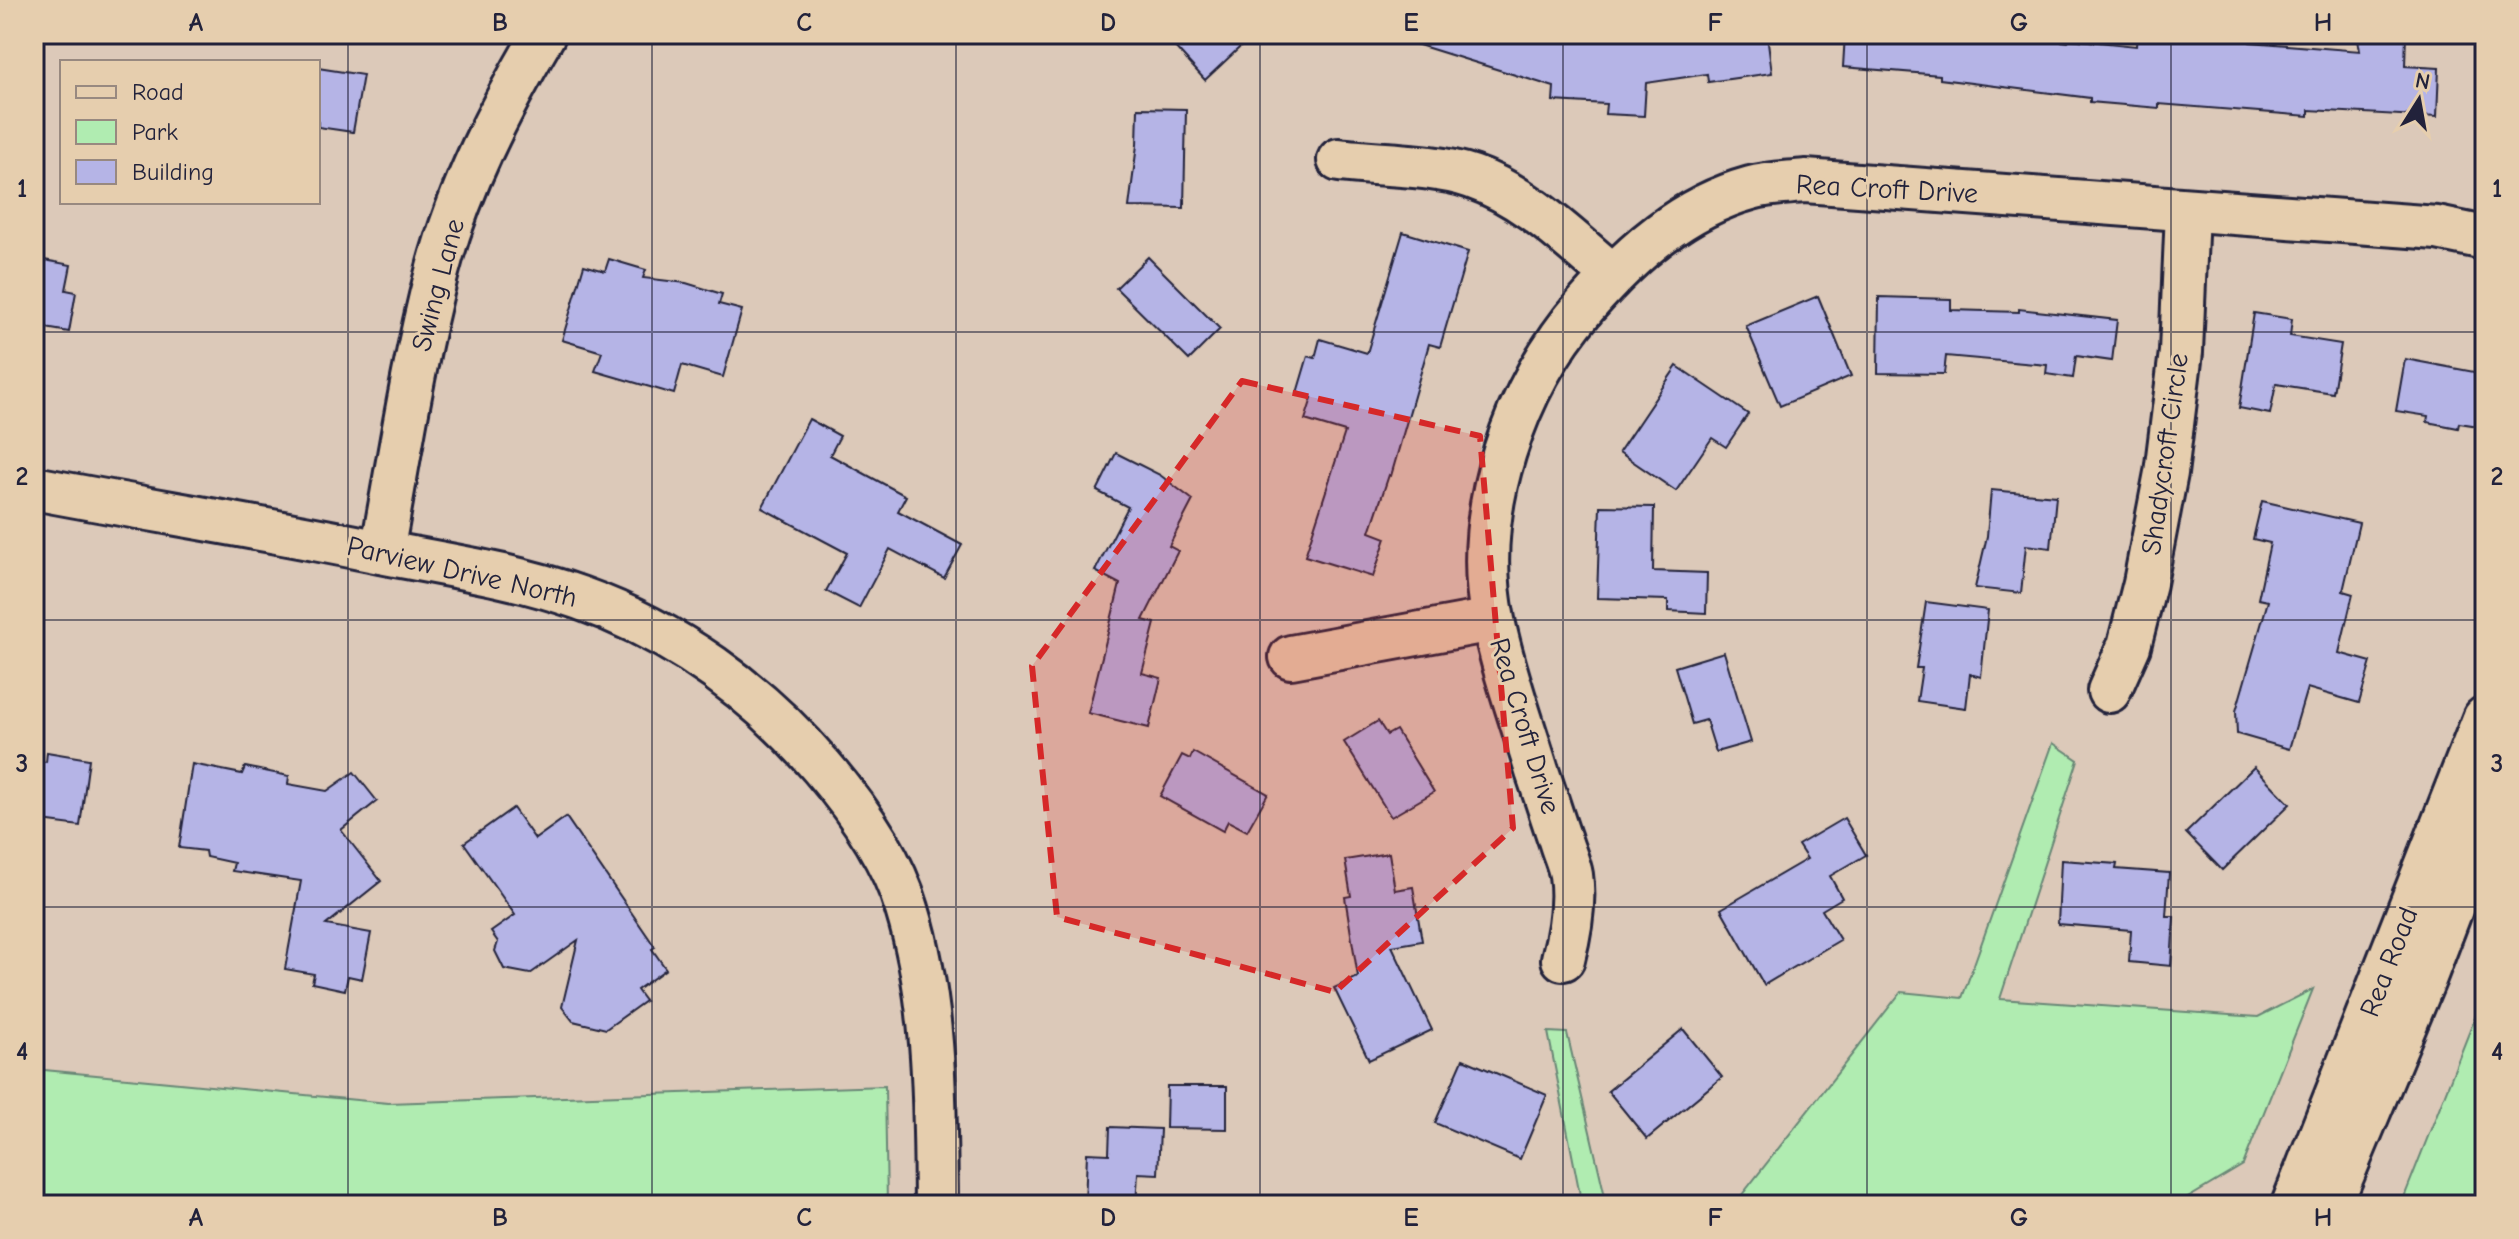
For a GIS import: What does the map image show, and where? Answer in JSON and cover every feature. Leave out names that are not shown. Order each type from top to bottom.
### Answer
[{"type":"main road","name":"Rea Road","points":[[2294,1205],[2485,719]]},
{"type":"main road","name":"Rea Road","points":[[2329,1205],[2424,977],[2485,817]]},
{"type":"street","name":"Swing Lane","points":[[382,552],[437,272],[451,227],[480,153],[544,34]]},
{"type":"street","points":[[1339,160],[1472,177],[1532,208],[1612,275]]},
{"type":"street","name":"Rea Croft Drive","points":[[1563,959],[1571,926],[1571,875],[1492,620],[1488,573],[1491,510],[1505,449],[1540,372],[1579,313],[1612,275],[1663,230],[1684,215],[1730,194],[1755,187],[1805,181],[2437,228],[2485,238]]},
{"type":"street","name":"Shadycroft Circle","points":[[2109,691],[2129,646],[2145,583],[2166,473],[2181,352],[2187,211]]},
{"type":"street","name":"Parview Drive North","points":[[34,488],[245,524],[501,576],[579,597],[635,621],[703,659],[762,704],[838,786],[876,841],[907,907],[922,970],[933,1074],[936,1205]]},
{"type":"street","points":[[1291,657],[1492,620]]},
{"type":"highlighted area","points":[[1242,381],[1480,436],[1513,828],[1335,992],[1057,917],[1032,666]]},
{"type":"green space","points":[[2053,743],[2078,760],[2000,999],[2258,1017],[2313,989],[2243,1165],[2176,1205],[1734,1205],[1901,992],[1962,998]]},
{"type":"green space","points":[[2485,992],[2485,1205],[2401,1205]]},
{"type":"green space","points":[[1548,1032],[1567,1033],[1607,1205],[1582,1205]]},
{"type":"green space","points":[[34,1069],[388,1103],[885,1086],[887,1205],[34,1205]]},
{"type":"building","points":[[1163,34],[1254,34],[1205,80]]},
{"type":"building","points":[[1407,34],[1583,34],[1682,40],[1681,34],[1767,34],[1772,73],[1708,82],[1707,74],[1646,83],[1644,116],[1605,114],[1606,104],[1553,101],[1554,87],[1406,41]]},
{"type":"building","points":[[1845,34],[2006,34],[2136,46],[2137,34],[2251,34],[2250,42],[2360,51],[2357,34],[2406,34],[2405,66],[2439,68],[2437,117],[2309,110],[2309,116],[2159,104],[2159,108],[2090,102],[2090,98],[1940,79],[1940,75],[1843,67]]},
{"type":"building","points":[[320,68],[363,75],[353,132],[320,127]]},
{"type":"building","points":[[1138,108],[1186,109],[1184,208],[1129,207]]},
{"type":"building","points":[[1403,232],[1468,252],[1440,347],[1429,344],[1391,476],[1370,532],[1386,538],[1373,577],[1305,556],[1345,432],[1305,420],[1312,398],[1297,393],[1308,356],[1315,358],[1320,339],[1367,353]]},
{"type":"building","points":[[1148,257],[1220,329],[1189,360],[1116,288]]},
{"type":"building","points":[[34,258],[71,265],[66,290],[76,292],[69,332],[34,326]]},
{"type":"building","points":[[609,259],[646,270],[643,278],[686,283],[722,294],[719,304],[742,310],[723,377],[682,365],[674,394],[595,371],[602,352],[562,340],[584,265],[605,271]]},
{"type":"building","points":[[1818,296],[1851,376],[1780,406],[1746,326]]},
{"type":"building","points":[[1879,297],[1951,299],[1951,310],[2019,312],[2019,309],[2117,320],[2112,361],[2076,356],[2073,378],[2046,374],[2047,365],[1946,356],[1944,374],[1878,373]]},
{"type":"building","points":[[2254,313],[2292,319],[2290,336],[2341,344],[2333,393],[2276,384],[2270,414],[2239,408]]},
{"type":"building","points":[[2405,359],[2485,374],[2485,427],[2459,423],[2458,428],[2427,422],[2428,416],[2396,411]]},
{"type":"building","points":[[1677,366],[1748,414],[1726,447],[1712,438],[1676,491],[1619,452]]},
{"type":"building","points":[[809,419],[840,436],[830,455],[906,496],[898,511],[962,545],[944,578],[890,549],[859,608],[826,591],[847,553],[762,508]]},
{"type":"building","points":[[1116,453],[1160,475],[1193,500],[1169,546],[1178,551],[1143,620],[1155,623],[1142,673],[1161,678],[1149,728],[1088,713],[1120,584],[1095,571],[1128,507],[1097,491]]},
{"type":"building","points":[[1991,490],[2056,496],[2051,548],[2026,545],[2021,593],[1975,588],[1987,536]]},
{"type":"building","points":[[2262,501],[2359,523],[2343,591],[2353,594],[2339,653],[2371,662],[2359,703],[2307,688],[2289,749],[2237,734],[2236,711],[2268,601],[2258,599],[2270,543],[2253,539]]},
{"type":"building","points":[[1600,506],[1654,507],[1653,571],[1707,573],[1706,613],[1668,611],[1668,600],[1597,598]]},
{"type":"building","points":[[1926,602],[1988,610],[1981,677],[1970,674],[1966,708],[1917,701],[1922,668],[1916,668]]},
{"type":"building","points":[[1724,652],[1751,742],[1716,752],[1706,720],[1692,724],[1675,667]]},
{"type":"building","points":[[1378,721],[1387,735],[1396,730],[1434,792],[1391,817],[1344,742]]},
{"type":"building","points":[[47,752],[89,759],[80,826],[34,820],[34,761],[46,762]]},
{"type":"building","points":[[1193,752],[1268,794],[1247,831],[1228,821],[1223,831],[1160,796],[1182,755],[1190,759]]},
{"type":"building","points":[[192,764],[242,774],[245,767],[289,776],[288,784],[327,791],[354,772],[377,801],[341,830],[381,881],[326,925],[371,933],[362,979],[348,976],[345,990],[312,983],[314,974],[285,969],[301,881],[232,871],[234,863],[206,857],[205,851],[179,848]]},
{"type":"building","points":[[2254,767],[2290,804],[2222,870],[2186,833]]},
{"type":"building","points":[[513,808],[535,839],[566,817],[655,947],[652,949],[666,969],[637,990],[645,1001],[606,1029],[573,1021],[562,1007],[578,940],[530,974],[504,969],[495,951],[498,942],[491,932],[515,915],[464,843]]},
{"type":"building","points":[[1844,818],[1866,855],[1830,876],[1842,898],[1822,910],[1840,940],[1764,985],[1721,909],[1807,859],[1798,845]]},
{"type":"building","points":[[1389,853],[1395,890],[1413,887],[1422,941],[1392,946],[1432,1030],[1369,1060],[1334,988],[1358,977],[1345,897],[1351,896],[1345,860]]},
{"type":"building","points":[[2061,860],[2117,864],[2116,869],[2169,873],[2166,916],[2174,916],[2171,966],[2129,962],[2131,930],[2058,924]]},
{"type":"building","points":[[1683,1029],[1722,1077],[1647,1139],[1608,1091]]},
{"type":"building","points":[[1463,1059],[1547,1095],[1520,1159],[1435,1123]]},
{"type":"building","points":[[1167,1086],[1227,1086],[1227,1129],[1166,1128]]},
{"type":"building","points":[[1110,1127],[1160,1129],[1158,1174],[1138,1173],[1136,1205],[1085,1205],[1087,1153],[1109,1154]]}]
